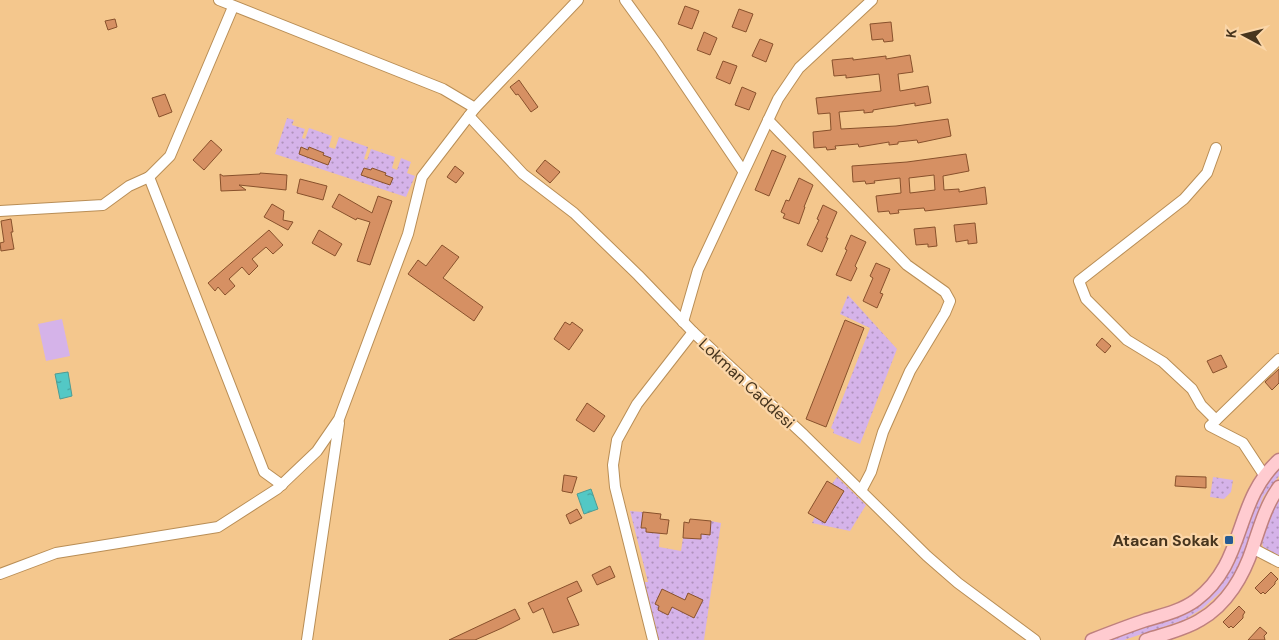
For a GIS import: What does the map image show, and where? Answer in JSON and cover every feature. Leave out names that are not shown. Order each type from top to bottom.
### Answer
[{"type":"main road","points":[[1092,640],[1186,606],[1209,588],[1218,578],[1231,556],[1250,500],[1264,475],[1279,460]]},
{"type":"main road","points":[[1146,640],[1188,626],[1201,620],[1213,611],[1236,584],[1252,548],[1266,508],[1279,487]]},
{"type":"street","name":"Lokman Caddesi","points":[[219,0],[443,88],[472,112],[523,174],[574,213],[693,332],[933,561],[1035,640]]},
{"type":"street","points":[[307,640],[339,419],[408,234],[422,177],[472,112],[578,0]]},
{"type":"street","points":[[625,0],[659,46],[744,171]]},
{"type":"street","points":[[683,322],[698,270],[778,99],[799,68],[872,0]]},
{"type":"street","points":[[0,211],[103,205],[129,186],[149,177],[170,156],[233,7]]},
{"type":"street","points":[[768,120],[907,265],[931,280],[945,292],[950,301],[945,313],[910,372],[883,432],[871,472],[861,491]]},
{"type":"street","points":[[1216,148],[1207,173],[1184,199],[1079,281],[1086,299],[1127,340],[1163,362],[1192,389],[1213,423],[1243,443],[1264,475]]},
{"type":"street","points":[[149,177],[264,472],[282,485]]},
{"type":"street","points":[[653,640],[615,487],[613,465],[617,440],[637,404],[693,332]]},
{"type":"street","points":[[1213,423],[1279,359]]},
{"type":"street","points":[[0,574],[56,553],[218,528],[282,485],[317,451],[339,419]]},
{"type":"street","points":[[1252,548],[1279,562]]},
{"type":"shaded area","points":[[287,118],[294,120],[292,125],[305,129],[302,138],[305,139],[309,128],[332,136],[329,147],[335,149],[339,137],[368,147],[364,159],[367,160],[371,149],[395,157],[392,168],[397,170],[401,158],[411,162],[407,173],[415,176],[406,197],[275,154]]},
{"type":"shaded area","points":[[848,295],[897,349],[860,444],[833,433],[834,430],[831,428],[870,328],[840,314]]},
{"type":"shaded area","points":[[62,319],[70,356],[46,361],[38,324]]},
{"type":"shaded area","points":[[1279,468],[1279,476],[1263,497],[1237,571],[1222,591],[1202,609],[1184,620],[1124,640],[1108,640],[1164,621],[1197,604],[1212,592],[1225,578],[1236,560],[1254,506],[1265,486]]},
{"type":"shaded area","points":[[837,477],[866,505],[850,531],[812,523],[815,517],[844,491],[832,484]]},
{"type":"shaded area","points":[[1213,477],[1233,480],[1231,492],[1224,499],[1210,497]]},
{"type":"shaded area","points":[[1279,497],[1279,556],[1263,547],[1262,542],[1267,522]]},
{"type":"shaded area","points":[[630,511],[643,512],[641,528],[646,528],[646,532],[660,533],[659,547],[681,551],[683,538],[700,539],[701,534],[709,535],[711,521],[721,523],[704,640],[657,640],[644,582],[648,582]]},
{"type":"water","points":[[68,372],[72,396],[60,399],[55,374]]},
{"type":"water","points":[[591,489],[598,509],[584,514],[577,494]]},
{"type":"building","points":[[685,6],[699,11],[692,29],[678,24]]},
{"type":"building","points":[[739,9],[753,14],[746,32],[732,27]]},
{"type":"building","points":[[115,19],[117,27],[108,30],[105,21]]},
{"type":"building","points":[[891,22],[893,41],[884,42],[883,39],[872,40],[870,24]]},
{"type":"building","points":[[704,32],[717,38],[710,55],[697,50]]},
{"type":"building","points":[[760,39],[773,44],[766,62],[752,56]]},
{"type":"building","points":[[910,55],[913,72],[898,74],[900,91],[928,86],[931,103],[915,106],[915,103],[864,113],[864,110],[839,112],[841,129],[896,126],[948,119],[951,136],[918,143],[917,140],[889,145],[889,142],[859,147],[858,144],[835,146],[836,149],[827,150],[826,147],[814,148],[813,132],[831,130],[830,113],[818,114],[816,98],[881,91],[879,74],[846,78],[846,75],[834,76],[832,60],[853,58],[853,60],[886,56],[886,59]]},
{"type":"building","points":[[723,61],[737,66],[730,84],[716,78]]},
{"type":"building","points":[[519,80],[538,107],[531,112],[518,94],[516,95],[510,87]]},
{"type":"building","points":[[742,87],[756,93],[749,110],[735,105]]},
{"type":"building","points":[[165,94],[172,112],[159,117],[152,98]]},
{"type":"building","points":[[211,140],[222,150],[204,170],[193,160]]},
{"type":"building","points":[[301,147],[308,150],[309,147],[324,153],[323,155],[331,158],[328,165],[299,154]]},
{"type":"building","points":[[772,150],[786,156],[769,196],[755,190]]},
{"type":"building","points":[[966,154],[969,171],[943,176],[944,190],[959,189],[959,192],[985,187],[987,204],[925,211],[924,208],[898,210],[899,213],[890,214],[889,211],[878,212],[876,196],[901,193],[900,178],[874,181],[875,183],[866,184],[865,181],[853,182],[852,166],[907,162]],"holes":[[[934,175],[935,190],[910,193],[909,178]]]},
{"type":"building","points":[[545,160],[560,172],[550,183],[536,171]]},
{"type":"building","points":[[455,166],[464,173],[456,183],[447,177]]},
{"type":"building","points":[[364,168],[371,170],[372,168],[386,173],[385,175],[393,178],[390,185],[361,175]]},
{"type":"building","points":[[260,173],[287,175],[286,190],[239,185],[246,190],[221,191],[220,174],[223,176]]},
{"type":"building","points":[[799,178],[813,185],[799,224],[783,218],[785,214],[781,212],[786,200],[789,201]]},
{"type":"building","points":[[300,179],[327,186],[323,200],[297,193]]},
{"type":"building","points":[[339,194],[372,213],[378,196],[392,201],[370,265],[357,261],[370,222],[357,218],[356,220],[332,207]]},
{"type":"building","points":[[272,204],[284,211],[283,220],[293,222],[288,230],[264,217]]},
{"type":"building","points":[[823,205],[837,212],[822,252],[807,245],[819,220],[817,219]]},
{"type":"building","points":[[11,219],[14,249],[1,251],[0,243],[4,242],[1,221]]},
{"type":"building","points":[[975,223],[977,243],[968,244],[968,240],[956,242],[954,225]]},
{"type":"building","points":[[935,227],[937,246],[928,247],[928,244],[916,245],[914,229]]},
{"type":"building","points":[[269,230],[283,245],[273,254],[266,247],[252,259],[258,266],[249,275],[242,267],[229,279],[235,286],[225,295],[218,287],[215,291],[208,283]]},
{"type":"building","points":[[319,230],[342,244],[335,256],[312,243]]},
{"type":"building","points":[[851,235],[866,242],[855,266],[857,268],[851,281],[836,275],[847,250],[845,249]]},
{"type":"building","points":[[442,245],[459,257],[443,278],[483,307],[474,321],[408,274],[418,260],[426,266]]},
{"type":"building","points":[[876,263],[890,269],[880,293],[883,294],[877,308],[863,301],[873,278],[870,276]]},
{"type":"building","points":[[845,320],[864,328],[826,427],[806,419]]},
{"type":"building","points":[[565,322],[570,325],[572,322],[583,330],[569,350],[554,339]]},
{"type":"building","points":[[1102,338],[1111,346],[1105,353],[1096,345]]},
{"type":"building","points":[[1221,355],[1227,367],[1213,373],[1207,361]]},
{"type":"building","points":[[1279,369],[1279,383],[1272,390],[1265,382]]},
{"type":"building","points":[[587,403],[605,416],[594,432],[576,420]]},
{"type":"building","points":[[564,475],[577,477],[572,493],[562,491]]},
{"type":"building","points":[[1176,476],[1206,477],[1206,488],[1175,486]]},
{"type":"building","points":[[827,481],[844,491],[825,523],[808,513]]},
{"type":"building","points":[[577,509],[582,518],[570,524],[566,515]]},
{"type":"building","points":[[643,512],[661,514],[660,519],[669,520],[667,534],[646,532],[646,528],[641,528]]},
{"type":"building","points":[[690,519],[711,521],[710,535],[701,534],[701,539],[683,538],[684,522],[689,523]]},
{"type":"building","points":[[610,566],[615,577],[597,585],[592,575]]},
{"type":"building","points":[[1271,572],[1278,579],[1265,594],[1263,592],[1261,594],[1255,588]]},
{"type":"building","points":[[577,581],[582,591],[567,598],[579,625],[553,633],[543,608],[533,613],[528,603]]},
{"type":"building","points":[[662,589],[685,600],[688,593],[703,600],[694,618],[672,607],[668,615],[658,610],[659,606],[655,604]]},
{"type":"building","points":[[1239,606],[1245,612],[1243,618],[1233,628],[1231,626],[1229,628],[1223,622]]},
{"type":"building","points":[[515,609],[520,619],[502,628],[475,640],[449,640]]},
{"type":"building","points":[[1260,627],[1267,633],[1264,636],[1265,640],[1248,640]]},
{"type":"place","name":"Atacan Sokak","points":[[1229,540]]}]
